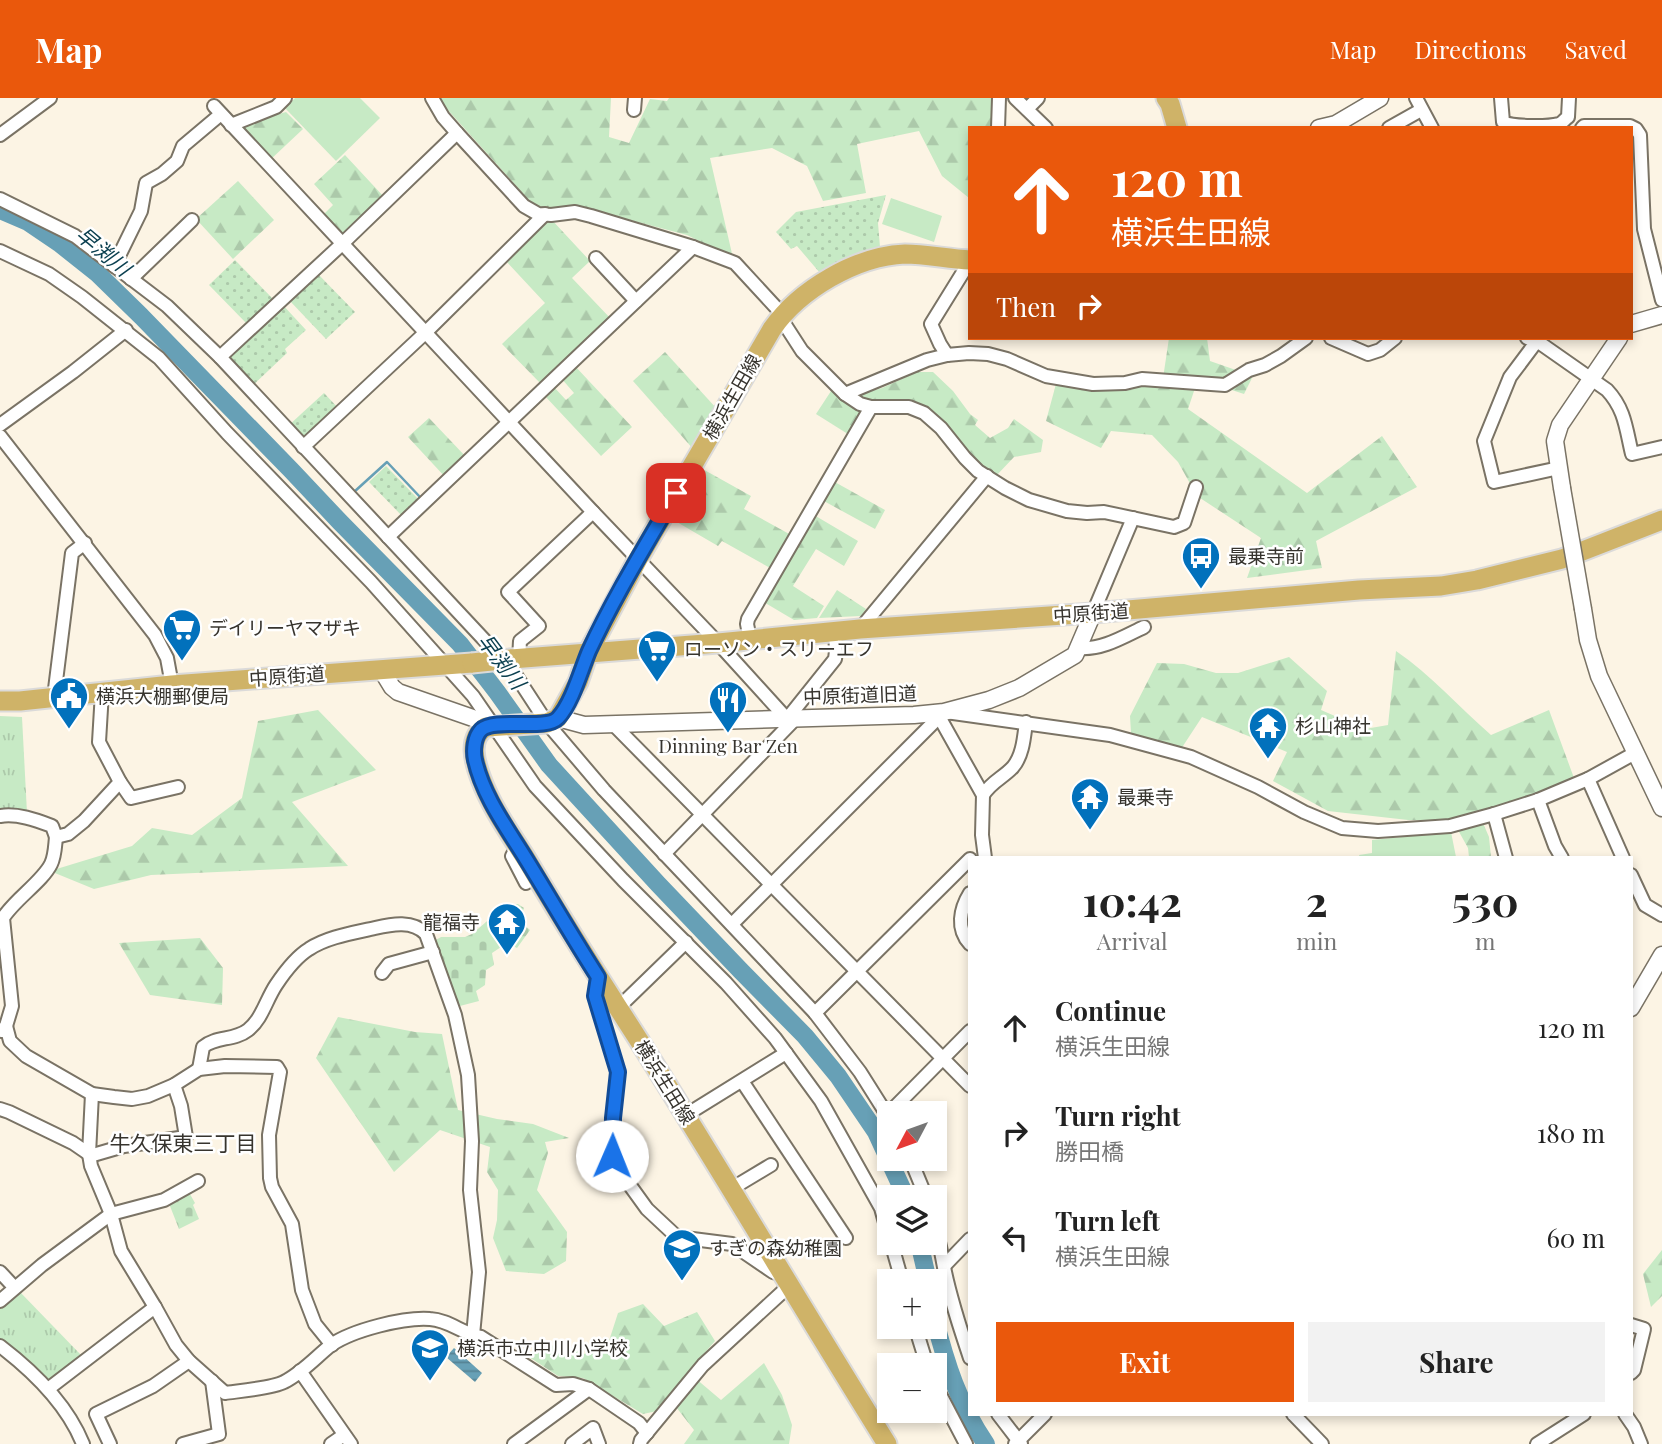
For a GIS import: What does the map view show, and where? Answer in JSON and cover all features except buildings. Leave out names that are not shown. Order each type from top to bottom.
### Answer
[{"type":"main road","points":[[1167,98],[1176,126]]},
{"type":"main road","name":"横浜生田線","points":[[549,721],[578,682],[588,653],[638,559],[781,316],[818,286],[863,262],[905,254],[968,261]]},
{"type":"main road","name":"中原街道","points":[[0,702],[172,685],[718,643],[860,629],[1441,586],[1562,559],[1662,520]]},
{"type":"main road","points":[[496,725],[549,721]]},
{"type":"main road","name":"横浜生田線","points":[[496,725],[482,729],[475,743],[474,757],[482,782],[598,977],[887,1444]]},
{"type":"street","points":[[0,135],[50,98]]},
{"type":"street","points":[[230,125],[276,107],[285,98]]},
{"type":"street","points":[[432,98],[443,117],[524,206],[538,214],[575,212],[693,247],[734,263],[781,316],[802,351],[845,394],[860,404],[871,407],[909,407],[924,413],[941,428],[978,471],[1005,488],[1030,500],[1067,511],[1104,512],[1174,527],[1184,523],[1196,487]]},
{"type":"street","points":[[998,126],[999,98]]},
{"type":"street","points":[[1015,98],[1040,126]]},
{"type":"street","points":[[1027,109],[1038,98]]},
{"type":"street","points":[[1328,126],[1336,124],[1380,98]]},
{"type":"street","points":[[1501,98],[1503,121],[1512,126]]},
{"type":"street","points":[[1531,126],[1560,124],[1568,117],[1569,98]]},
{"type":"street","points":[[1391,126],[1418,104],[1431,126]]},
{"type":"street","points":[[114,266],[141,211],[146,183],[177,161],[183,146],[217,110],[593,512],[791,719]]},
{"type":"street","points":[[1584,126],[1630,126]]},
{"type":"street","points":[[1633,128],[1640,135],[1644,229],[1662,300]]},
{"type":"street","points":[[220,357],[457,133]]},
{"type":"street","points":[[0,199],[75,236],[167,306],[220,357],[515,674],[604,790],[815,1013],[880,1101]]},
{"type":"street","points":[[303,447],[425,333],[545,214]]},
{"type":"street","points":[[131,279],[192,220]]},
{"type":"street","points":[[388,537],[693,247]]},
{"type":"street","points":[[0,251],[49,274],[126,330],[159,358],[227,433],[371,582],[473,696],[496,725],[535,786],[623,880],[726,983],[775,1038],[821,1101],[877,1202]]},
{"type":"street","points":[[596,258],[636,301]]},
{"type":"street","points":[[947,355],[931,324],[968,264]]},
{"type":"street","points":[[1633,323],[1662,316]]},
{"type":"street","points":[[0,425],[126,330]]},
{"type":"street","points":[[845,394],[909,367],[947,355],[988,354],[1046,376],[1093,384],[1125,383],[1142,379],[1225,385],[1249,370],[1281,356],[1303,340]]},
{"type":"street","points":[[1336,340],[1368,354],[1380,350],[1392,340]]},
{"type":"street","points":[[1531,340],[1510,377],[1484,441],[1494,482],[1559,468]]},
{"type":"street","points":[[1533,340],[1607,390],[1616,400],[1622,411],[1632,454],[1662,447]]},
{"type":"street","points":[[1618,340],[1560,425],[1555,441],[1588,640],[1599,676],[1662,808]]},
{"type":"street","points":[[750,639],[748,620],[871,407]]},
{"type":"street","points":[[0,436],[155,635],[167,658],[172,685]]},
{"type":"street","points":[[860,629],[987,476]]},
{"type":"street","points":[[515,659],[520,641],[539,626],[508,592],[593,512]]},
{"type":"street","points":[[1079,648],[1133,518]]},
{"type":"street","points":[[54,697],[72,553],[85,543]]},
{"type":"street","name":"中原街道旧道","points":[[549,721],[584,725],[940,714],[1019,688],[1072,657],[1079,648],[1102,646],[1144,627]]},
{"type":"street","points":[[664,854],[791,719],[835,659],[835,632]]},
{"type":"street","points":[[381,669],[398,692],[496,725]]},
{"type":"street","points":[[102,692],[99,742],[131,797],[178,787]]},
{"type":"street","points":[[940,714],[1026,722],[1110,735],[1191,757],[1342,828],[1378,831],[1450,826],[1494,814],[1538,800],[1588,779],[1635,753]]},
{"type":"street","points":[[940,714],[983,795],[982,835],[985,851]]},
{"type":"street","points":[[732,924],[940,714]]},
{"type":"street","points":[[983,795],[994,781],[1013,766],[1022,746],[1026,722]]},
{"type":"street","points":[[612,723],[968,1084]]},
{"type":"street","points":[[1588,779],[1622,856]]},
{"type":"street","points":[[56,837],[68,834],[120,782]]},
{"type":"street","points":[[1538,800],[1561,856]]},
{"type":"street","points":[[0,816],[9,814],[40,821],[52,826],[56,837],[52,863],[46,872],[1,918],[12,1006],[3,1030],[26,1056],[92,1094],[132,1099],[148,1096],[174,1085],[199,1069],[225,1066],[277,1067],[280,1072],[269,1135],[271,1187],[292,1224],[302,1290],[315,1324],[332,1345]]},
{"type":"street","points":[[1494,814],[1505,856]]},
{"type":"street","points":[[518,845],[512,856],[526,883]]},
{"type":"street","points":[[815,1013],[968,860]]},
{"type":"street","points":[[968,896],[959,919],[968,942]]},
{"type":"street","points":[[1636,899],[1662,915]]},
{"type":"street","points":[[199,1069],[204,1047],[215,1040],[239,1036],[255,1023],[276,985],[310,948],[335,938],[402,924],[420,928],[426,933],[455,1015],[468,1075],[472,1141],[470,1190],[479,1272],[473,1335]]},
{"type":"street","points":[[618,1008],[686,942]]},
{"type":"street","points":[[382,973],[389,964],[433,953]]},
{"type":"street","points":[[1634,997],[1662,955]]},
{"type":"street","points":[[598,977],[595,996],[618,1072],[612,1156],[621,1173],[647,1209],[677,1237],[732,1244],[787,1281],[703,1365],[644,1439]]},
{"type":"street","points":[[902,1101],[968,1033]]},
{"type":"street","points":[[685,1115],[786,1053]]},
{"type":"street","points":[[741,1081],[846,1238]]},
{"type":"street","points":[[0,1110],[9,1112],[93,1155],[124,1146],[186,1137],[174,1085]]},
{"type":"street","points":[[92,1094],[89,1154],[91,1166],[111,1214],[121,1251],[176,1345],[189,1361],[225,1393],[283,1383],[348,1336],[402,1321],[430,1319],[446,1322],[481,1337],[556,1385],[573,1384],[589,1389],[639,1423],[644,1439]]},
{"type":"street","points":[[731,1189],[771,1165]]},
{"type":"street","points":[[0,1301],[111,1214],[164,1200],[198,1181]]},
{"type":"street","points":[[944,1266],[968,1241]]},
{"type":"street","points":[[943,1255],[954,1309],[968,1352]]},
{"type":"street","points":[[0,1272],[15,1287]]},
{"type":"street","points":[[48,1389],[155,1307]]},
{"type":"street","points":[[1633,1326],[1644,1329],[1633,1371]]},
{"type":"street","points":[[0,1346],[48,1389],[64,1408],[83,1444]]},
{"type":"street","points":[[110,1444],[96,1414],[153,1386],[189,1361]]},
{"type":"street","points":[[300,1371],[347,1439],[331,1444]]},
{"type":"street","points":[[183,1444],[219,1434],[212,1381]]},
{"type":"street","points":[[514,1444],[589,1389]]},
{"type":"street","points":[[947,1408],[966,1444]]},
{"type":"street","points":[[999,1416],[1017,1443],[1043,1416]]},
{"type":"street","points":[[1295,1416],[1322,1444]]},
{"type":"street","points":[[1537,1444],[1581,1416]]},
{"type":"street","points":[[1626,1416],[1641,1444]]},
{"type":"street","points":[[572,1444],[593,1429],[599,1444]]},
{"type":"street","points":[[529,1433],[538,1444]]},
{"type":"green space","points":[[295,98],[360,98],[380,118],[336,161],[285,108]]},
{"type":"green space","points":[[437,98],[611,98],[609,137],[629,143],[650,99],[991,98],[991,126],[968,126],[968,197],[942,176],[919,131],[857,144],[866,193],[823,201],[807,166],[772,148],[710,158],[733,258],[687,235],[573,205],[543,210],[529,200]]},
{"type":"green space","points":[[286,112],[303,129],[269,161],[237,126]]},
{"type":"green space","points":[[345,155],[384,197],[341,237],[322,216],[333,205],[314,184]]},
{"type":"green space","points":[[238,181],[274,220],[233,259],[196,219]]},
{"type":"green space","points":[[886,195],[878,223],[880,247],[849,257],[820,273],[797,246],[791,249],[776,232],[796,212]]},
{"type":"green space","points":[[891,198],[942,216],[934,242],[882,224]]},
{"type":"green space","points":[[551,219],[590,261],[572,278],[612,320],[542,385],[502,344],[545,303],[506,261]]},
{"type":"green space","points":[[235,260],[274,300],[248,325],[209,285]]},
{"type":"green space","points":[[317,273],[355,312],[326,339],[289,300]]},
{"type":"green space","points":[[281,303],[306,330],[285,349],[287,353],[251,387],[223,358]]},
{"type":"green space","points":[[1169,340],[1207,340],[1210,361],[1253,376],[1244,394],[1198,379],[1188,409],[1307,493],[1382,436],[1417,487],[1316,541],[1322,568],[1247,578],[1261,538],[1197,496],[1178,462],[1152,435],[1111,431],[1101,448],[1046,421],[1056,384],[1107,389],[1162,385]]},
{"type":"green space","points":[[665,352],[717,409],[694,450],[633,381]]},
{"type":"green space","points":[[574,365],[632,427],[601,456],[544,395],[553,386],[566,400],[574,393],[561,378]]},
{"type":"green space","points":[[917,372],[933,372],[978,420],[975,425],[990,438],[1008,428],[1014,419],[1043,440],[1041,452],[1014,457],[996,476],[960,446],[922,407],[868,402],[855,396],[882,388]]},
{"type":"green space","points":[[833,388],[865,410],[851,436],[816,414]]},
{"type":"green space","points":[[324,393],[340,410],[304,443],[288,426]]},
{"type":"green space","points":[[429,418],[467,458],[446,478],[408,437]]},
{"type":"green space","points":[[386,466],[420,501],[403,517],[369,482]]},
{"type":"green space","points":[[699,467],[751,496],[744,509],[791,535],[772,569],[722,541],[718,546],[670,518]]},
{"type":"green space","points":[[833,481],[885,510],[875,529],[822,500]]},
{"type":"green space","points":[[814,515],[858,541],[844,566],[816,549],[793,586],[824,606],[817,618],[794,620],[762,601]]},
{"type":"green space","points":[[837,590],[866,609],[861,616],[819,618]]},
{"type":"green space","points":[[1396,651],[1491,735],[1549,710],[1574,778],[1493,809],[1444,821],[1408,820],[1328,811],[1273,781],[1287,752],[1202,717],[1181,749],[1131,733],[1130,716],[1157,663],[1184,664],[1216,673],[1238,673],[1289,657],[1327,691],[1321,710],[1365,729],[1388,725]]},
{"type":"green space","points":[[318,710],[376,770],[292,802],[348,866],[151,875],[94,889],[50,871],[132,846],[152,828],[192,835],[242,798],[258,721]]},
{"type":"green space","points":[[0,716],[22,717],[27,813],[0,812]]},
{"type":"green space","points":[[1483,823],[1489,837],[1491,856],[1469,856],[1468,848],[1458,830]]},
{"type":"green space","points":[[1451,832],[1456,856],[1359,856],[1372,853],[1372,840]]},
{"type":"green space","points":[[518,904],[524,908],[520,921],[530,930],[517,948],[507,943],[492,953],[494,965],[486,970],[485,985],[476,991],[479,1001],[456,1007],[434,941],[441,937],[465,937],[472,934],[506,905]]},
{"type":"green space","points":[[200,938],[223,968],[222,1005],[150,995],[119,943]]},
{"type":"green space","points":[[338,1017],[415,1032],[442,1034],[458,1110],[533,1124],[569,1138],[545,1142],[548,1153],[537,1190],[567,1232],[566,1261],[544,1274],[506,1271],[493,1238],[497,1220],[498,1190],[487,1172],[490,1147],[440,1130],[394,1172],[316,1058]]},
{"type":"green space","points":[[187,1189],[195,1203],[193,1205],[199,1219],[179,1229],[168,1201]]},
{"type":"green space","points":[[1662,1250],[1662,1296],[1651,1307],[1643,1274]]},
{"type":"green space","points":[[19,1291],[82,1356],[46,1383],[0,1341],[0,1308]]},
{"type":"green space","points":[[643,1304],[664,1326],[697,1312],[715,1341],[688,1372],[721,1400],[764,1363],[782,1395],[792,1425],[789,1444],[684,1444],[694,1430],[676,1407],[643,1414],[583,1378],[558,1376],[526,1355],[541,1347],[565,1344],[584,1354],[608,1344],[618,1313]]},
{"type":"water","points":[[454,1348],[482,1373],[475,1382],[446,1357]]},
{"type":"waterway","name":"早渕川","points":[[0,210],[28,222],[98,274],[460,644],[549,765],[658,884],[805,1036],[838,1076],[876,1132],[900,1185]]},
{"type":"waterway","points":[[354,492],[387,462],[420,497]]},
{"type":"waterway","name":"早渕川","points":[[922,1255],[925,1269]]},
{"type":"waterway","name":"早渕川","points":[[940,1339],[954,1383],[968,1414]]},
{"type":"waterway","name":"早渕川","points":[[969,1416],[986,1444]]},
{"type":"place","name":"最乗寺前","points":[[1201,590]]},
{"type":"place","name":"デイリーヤマザキ","points":[[182,662]]},
{"type":"place","name":"ローソン・スリーエフ","points":[[657,683]]},
{"type":"place","name":"横浜大棚郵便局","points":[[69,730]]},
{"type":"place","name":"Dinning Bar Zen","points":[[728,734]]},
{"type":"place","name":"杉山神社","points":[[1268,760]]},
{"type":"place","name":"最乗寺","points":[[1090,831]]},
{"type":"place","name":"龍福寺","points":[[507,956]]},
{"type":"place","name":"すぎの森幼稚園","points":[[682,1282]]},
{"type":"place","name":"横浜市立中川小学校","points":[[430,1382]]},
{"type":"district","name":"牛久保東三丁目","points":[[183,1144]]},
{"type":"route","points":[[612,1156],[618,1072],[595,996],[598,977],[498,813],[482,782],[474,757],[475,743],[482,729],[486,727],[547,723],[558,718],[578,682],[588,653],[676,493]]}]
